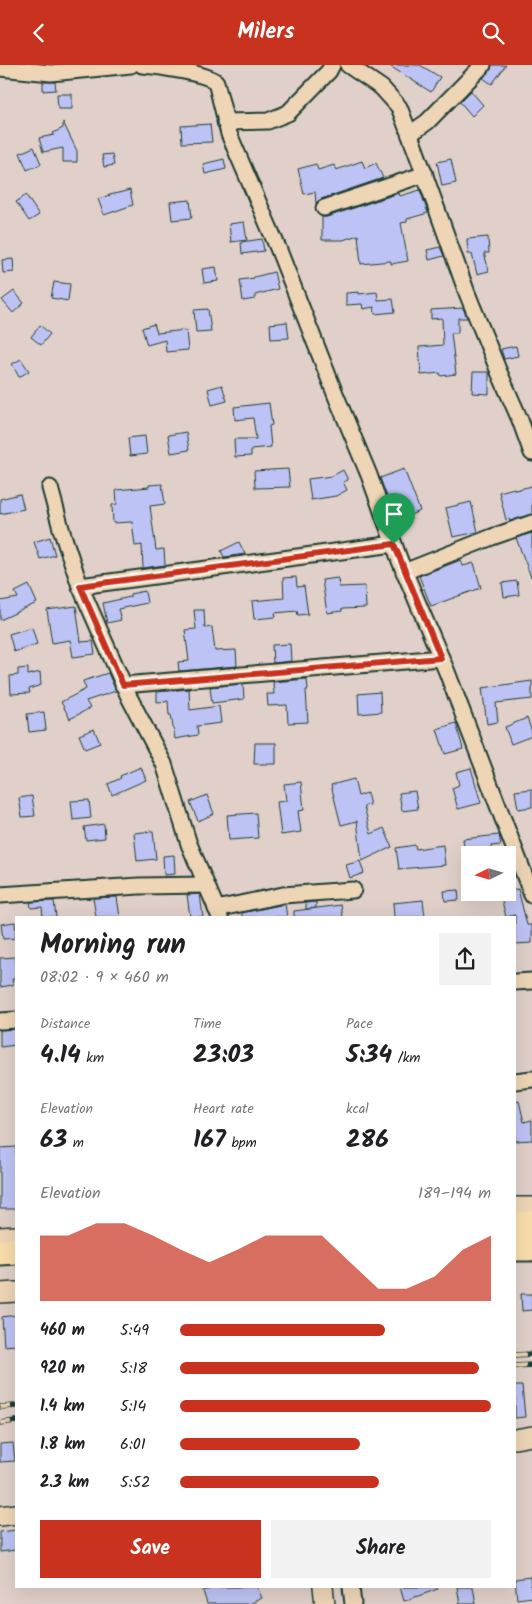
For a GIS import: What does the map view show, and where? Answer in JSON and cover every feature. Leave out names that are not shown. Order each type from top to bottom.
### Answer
[{"type":"highway","points":[[516,1225],[532,1224]]},
{"type":"highway","points":[[516,1248],[532,1247]]},
{"type":"highway","points":[[0,1252],[15,1251]]},
{"type":"highway","points":[[0,1269],[15,1269]]},
{"type":"street","points":[[0,68],[51,73],[131,65]]},
{"type":"street","points":[[142,65],[197,73],[216,82],[225,123],[278,248],[369,475],[404,571],[441,658],[532,895]]},
{"type":"street","points":[[225,123],[268,121],[288,113],[329,71],[332,65]]},
{"type":"street","points":[[348,65],[382,88],[396,103],[404,118],[468,293],[532,453]]},
{"type":"street","points":[[410,134],[427,122],[483,65]]},
{"type":"street","points":[[324,208],[425,174]]},
{"type":"street","points":[[50,488],[80,586],[123,685],[164,764],[189,844],[218,913],[283,895],[353,890]]},
{"type":"street","points":[[404,571],[532,523]]},
{"type":"street","points":[[80,586],[394,544]]},
{"type":"street","points":[[123,685],[441,658]]},
{"type":"street","points":[[0,895],[206,885]]},
{"type":"street","points":[[516,982],[532,981]]},
{"type":"street","points":[[0,1021],[15,1020]]},
{"type":"street","points":[[516,1081],[532,1079]]},
{"type":"street","points":[[516,1207],[532,1207]]},
{"type":"street","points":[[0,1237],[15,1236]]},
{"type":"street","points":[[0,1293],[15,1293]]},
{"type":"street","points":[[516,1439],[532,1436]]},
{"type":"street","points":[[0,1515],[15,1514]]},
{"type":"street","points":[[323,1588],[324,1604]]},
{"type":"street","points":[[351,1588],[353,1604]]},
{"type":"building","points":[[388,65],[420,65],[440,77],[431,92]]},
{"type":"building","points":[[492,65],[506,65],[492,84],[483,78],[490,71]]},
{"type":"building","points":[[43,82],[55,82],[56,90],[43,91]]},
{"type":"building","points":[[471,91],[483,105],[472,116],[460,102]]},
{"type":"building","points":[[57,94],[72,94],[72,109],[58,109]]},
{"type":"building","points":[[63,122],[77,151],[77,162],[63,162],[63,148],[43,152],[39,138],[54,135],[53,133],[63,128]]},
{"type":"building","points":[[210,124],[212,142],[182,143],[181,126]]},
{"type":"building","points":[[34,147],[41,164],[27,170],[20,153]]},
{"type":"building","points":[[112,154],[114,165],[104,167],[102,155]]},
{"type":"building","points":[[224,159],[226,169],[205,174],[203,164]]},
{"type":"building","points":[[451,159],[456,183],[442,186],[437,162]]},
{"type":"building","points":[[362,161],[365,168],[376,163],[383,178],[321,199],[316,203],[315,192],[304,194],[298,169],[316,164],[318,170],[334,165],[336,170]]},
{"type":"building","points":[[130,190],[133,205],[104,215],[98,199]]},
{"type":"building","points":[[420,190],[428,213],[407,219],[407,222],[401,223],[408,261],[391,264],[391,261],[361,264],[358,235],[343,240],[322,240],[322,217],[399,193],[400,196]]},
{"type":"building","points":[[26,195],[39,215],[29,221],[16,202]]},
{"type":"building","points":[[190,200],[192,218],[172,220],[170,202]]},
{"type":"building","points":[[244,222],[247,240],[231,242],[229,224]]},
{"type":"building","points":[[488,237],[489,253],[484,253],[489,271],[477,274],[472,254],[468,254],[467,239]]},
{"type":"building","points":[[262,239],[264,251],[242,254],[241,242]]},
{"type":"building","points":[[440,247],[444,256],[429,260],[427,250]]},
{"type":"building","points":[[13,259],[14,272],[3,273],[2,260]]},
{"type":"building","points":[[216,267],[218,281],[204,283],[202,269]]},
{"type":"building","points":[[274,272],[278,289],[255,295],[255,299],[243,301],[240,280]]},
{"type":"building","points":[[54,282],[70,284],[68,301],[51,298]]},
{"type":"building","points":[[14,291],[24,303],[13,313],[2,300]]},
{"type":"building","points":[[359,292],[359,294],[377,292],[378,300],[393,299],[395,312],[375,314],[374,307],[363,309],[362,304],[346,305],[346,293]]},
{"type":"building","points":[[463,308],[467,318],[458,318],[458,333],[451,333],[456,374],[441,376],[440,373],[421,375],[419,347],[443,345],[442,318],[431,319],[431,310]]},
{"type":"building","points":[[208,309],[211,331],[196,332],[194,310]]},
{"type":"building","points":[[287,322],[289,338],[271,339],[270,324]]},
{"type":"building","points":[[154,324],[157,333],[186,330],[188,350],[166,352],[165,340],[147,345],[142,328]]},
{"type":"building","points":[[40,325],[50,334],[41,345],[31,337]]},
{"type":"building","points":[[516,346],[518,356],[504,359],[501,349]]},
{"type":"building","points":[[21,359],[29,371],[19,377],[12,364]]},
{"type":"building","points":[[473,372],[489,372],[489,394],[472,393]]},
{"type":"building","points":[[222,385],[227,401],[212,405],[208,389]]},
{"type":"building","points":[[269,403],[272,425],[269,426],[271,447],[251,449],[251,456],[235,457],[234,439],[256,439],[253,418],[235,420],[234,407]]},
{"type":"building","points":[[186,432],[189,450],[171,453],[168,435]]},
{"type":"building","points":[[145,436],[147,454],[130,456],[128,438]]},
{"type":"building","points":[[288,469],[290,487],[255,488],[254,471]]},
{"type":"building","points":[[404,469],[420,511],[396,521],[380,478]]},
{"type":"building","points":[[343,470],[348,480],[343,482],[347,490],[336,496],[311,500],[308,479],[332,476]]},
{"type":"building","points":[[162,484],[165,504],[150,506],[156,550],[164,549],[165,565],[143,568],[142,545],[135,546],[132,522],[113,523],[112,505],[117,504],[116,490]]},
{"type":"building","points":[[532,486],[532,514],[510,521],[509,519],[506,520],[499,492]]},
{"type":"building","points":[[20,494],[24,509],[0,514],[0,499]]},
{"type":"building","points":[[471,502],[478,532],[453,537],[446,508]]},
{"type":"building","points":[[532,533],[532,577],[531,577],[516,538]]},
{"type":"building","points":[[50,537],[55,555],[40,559],[34,542]]},
{"type":"building","points":[[239,542],[245,554],[224,557],[221,551]]},
{"type":"building","points":[[461,560],[463,566],[474,563],[481,588],[431,606],[419,576]]},
{"type":"building","points":[[296,577],[297,587],[304,586],[308,614],[298,615],[297,611],[275,613],[276,617],[254,619],[252,601],[284,598],[283,578]]},
{"type":"building","points":[[338,578],[339,587],[365,586],[366,608],[342,609],[342,611],[327,613],[322,580]]},
{"type":"building","points":[[517,581],[519,595],[504,597],[502,583]]},
{"type":"building","points":[[29,585],[37,603],[0,620],[0,601],[18,598],[15,592]]},
{"type":"building","points":[[145,591],[147,603],[118,609],[121,620],[107,623],[103,603],[130,597],[130,594]]},
{"type":"building","points":[[76,606],[81,642],[93,641],[95,654],[73,657],[70,640],[52,643],[47,610]]},
{"type":"building","points":[[194,610],[204,610],[205,628],[212,627],[215,651],[236,650],[237,666],[179,671],[178,662],[189,661],[185,630],[196,629]]},
{"type":"building","points":[[32,627],[37,644],[14,652],[9,634]]},
{"type":"building","points":[[290,644],[291,661],[273,663],[272,645]]},
{"type":"building","points":[[28,668],[28,675],[40,672],[41,685],[29,689],[30,693],[11,694],[10,676],[18,675],[18,669]]},
{"type":"building","points":[[108,673],[116,691],[86,701],[90,708],[70,719],[61,702],[86,689],[83,681]]},
{"type":"building","points":[[307,679],[308,722],[288,723],[287,705],[268,706],[267,694],[274,694],[273,682]]},
{"type":"building","points":[[532,681],[532,699],[496,703],[498,722],[487,724],[482,688]]},
{"type":"building","points":[[243,684],[244,699],[212,703],[210,687]]},
{"type":"building","points":[[189,689],[190,710],[219,706],[221,723],[197,726],[198,735],[175,739],[171,715],[169,715],[168,701],[157,702],[157,692]]},
{"type":"building","points":[[380,692],[381,712],[359,714],[358,694]]},
{"type":"building","points":[[44,712],[46,730],[29,732],[27,714]]},
{"type":"building","points":[[527,718],[532,736],[511,744],[505,727]]},
{"type":"building","points":[[456,723],[463,749],[445,754],[437,729]]},
{"type":"building","points":[[94,729],[100,743],[85,749],[79,735]]},
{"type":"building","points":[[255,743],[276,743],[276,764],[254,764]]},
{"type":"building","points":[[141,767],[146,780],[112,795],[108,784],[121,778],[120,776]]},
{"type":"building","points":[[471,768],[481,803],[458,809],[452,788],[459,785],[456,772]]},
{"type":"building","points":[[354,779],[358,796],[367,793],[370,805],[364,806],[371,834],[384,828],[392,847],[362,861],[357,821],[341,825],[331,785]]},
{"type":"building","points":[[301,782],[304,810],[298,811],[301,832],[281,835],[277,802],[286,801],[284,784]]},
{"type":"building","points":[[532,789],[532,807],[518,809],[515,791]]},
{"type":"building","points":[[415,791],[418,809],[402,811],[399,793]]},
{"type":"building","points":[[207,795],[214,814],[198,821],[190,802]]},
{"type":"building","points":[[32,796],[35,816],[22,817],[19,798]]},
{"type":"building","points":[[89,800],[91,818],[73,820],[71,801]]},
{"type":"building","points":[[256,813],[258,838],[229,840],[227,815]]},
{"type":"building","points":[[104,824],[105,838],[86,840],[84,827]]},
{"type":"building","points":[[153,831],[156,859],[137,861],[134,833]]},
{"type":"building","points":[[499,835],[501,845],[464,846],[463,839]]},
{"type":"building","points":[[415,845],[416,849],[443,845],[445,865],[399,869],[396,848]]},
{"type":"building","points":[[174,855],[175,874],[164,875],[163,856]]},
{"type":"building","points":[[360,861],[364,873],[350,878],[346,865]]},
{"type":"building","points":[[516,889],[518,889],[527,925],[532,925],[532,943],[516,944],[516,916],[506,916],[502,901],[516,901]]},
{"type":"building","points":[[458,890],[459,900],[445,901],[444,891]]},
{"type":"building","points":[[200,894],[203,916],[190,916],[187,895]]},
{"type":"building","points":[[117,897],[120,916],[96,916],[93,898]]},
{"type":"building","points":[[423,900],[425,916],[394,916],[393,903]]},
{"type":"building","points":[[54,901],[56,916],[43,916],[42,907],[31,908],[30,902]]},
{"type":"building","points":[[316,902],[316,908],[306,909],[306,903]]},
{"type":"building","points":[[285,904],[287,916],[242,916],[242,913]]},
{"type":"building","points":[[341,905],[343,916],[294,916],[294,911]]},
{"type":"building","points":[[15,922],[15,938],[3,939],[1,924]]},
{"type":"building","points":[[15,957],[15,979],[12,979],[13,985],[0,987],[0,958]]},
{"type":"building","points":[[15,1029],[15,1045],[0,1047],[0,1030]]},
{"type":"building","points":[[519,1101],[524,1122],[532,1120],[532,1140],[516,1141],[516,1102]]},
{"type":"building","points":[[15,1147],[15,1209],[0,1209],[0,1148]]},
{"type":"building","points":[[521,1294],[532,1294],[532,1310],[522,1311]]},
{"type":"building","points":[[15,1315],[15,1345],[4,1346],[2,1317]]},
{"type":"building","points":[[516,1386],[522,1386],[525,1417],[516,1418]]},
{"type":"building","points":[[13,1443],[15,1461],[0,1462],[0,1444]]},
{"type":"building","points":[[15,1530],[15,1550],[0,1552],[0,1532]]},
{"type":"building","points":[[530,1577],[532,1597],[517,1599],[516,1579]]},
{"type":"building","points":[[214,1588],[257,1588],[262,1598],[249,1604],[207,1604],[203,1591]]},
{"type":"building","points":[[400,1588],[438,1589],[404,1601]]},
{"type":"building","points":[[457,1588],[473,1588],[476,1604],[460,1604]]},
{"type":"railway","points":[[516,1355],[532,1354]]},
{"type":"railway","points":[[516,1366],[532,1365]]},
{"type":"railway","points":[[0,1407],[15,1406]]},
{"type":"railway","points":[[0,1423],[15,1421]]},
{"type":"route","points":[[394,544],[441,658],[123,685],[80,586],[269,561],[394,544]]}]
